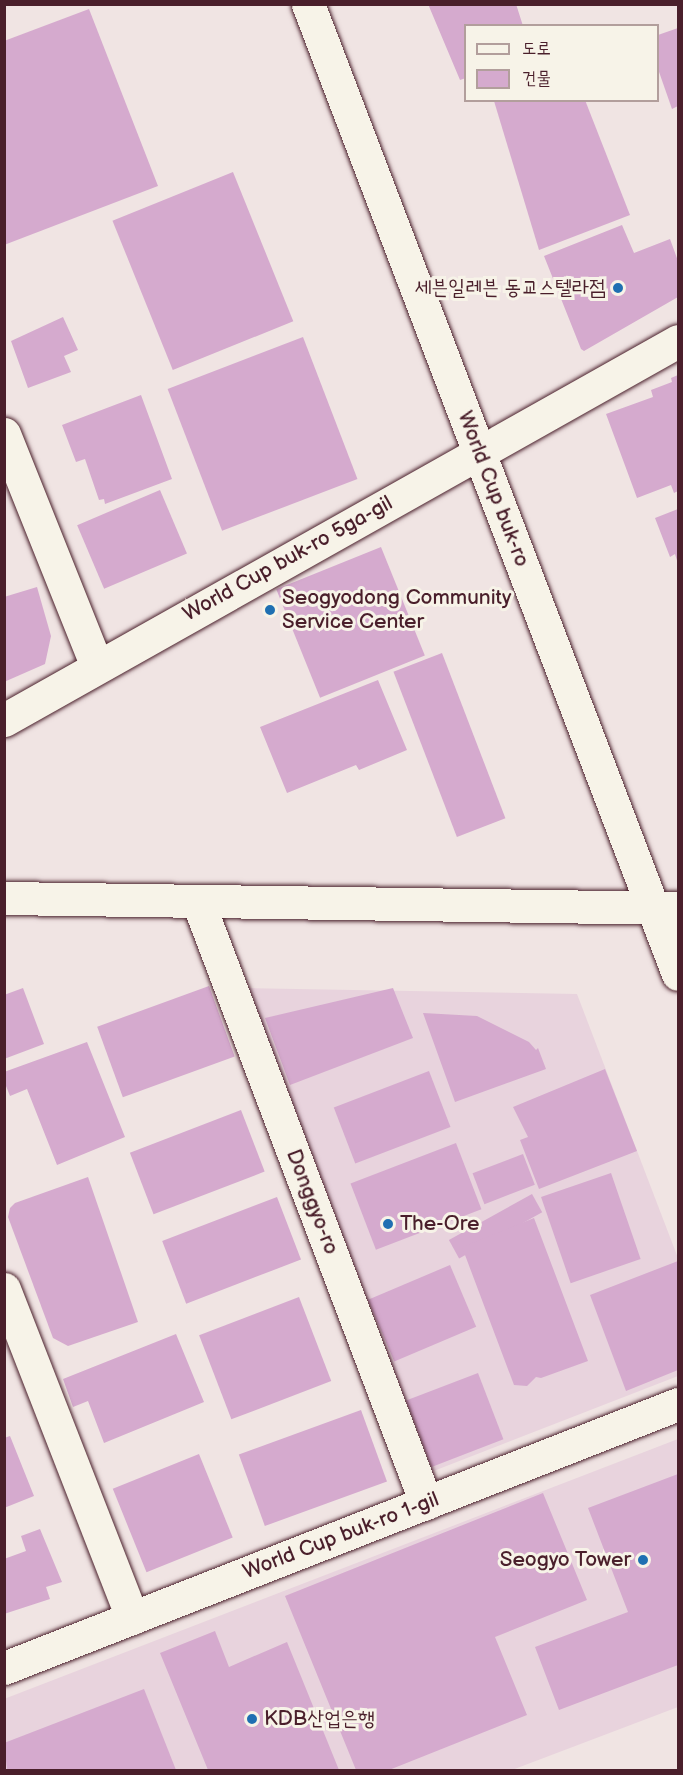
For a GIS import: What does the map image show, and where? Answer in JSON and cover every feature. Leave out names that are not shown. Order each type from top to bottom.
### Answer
[{"type":"street","name":"World Cup buk-ro","points":[[308,4],[479,451],[665,908],[678,974]]},
{"type":"street","name":"World Cup buk-ro 5ga-gil","points":[[4,720],[678,341]]},
{"type":"street","points":[[4,434],[97,667]]},
{"type":"street","points":[[4,898],[665,908]]},
{"type":"street","name":"Donggyo-ro","points":[[198,902],[426,1503]]},
{"type":"street","points":[[4,1289],[132,1618]]},
{"type":"street","name":"World Cup buk-ro 1-gil","points":[[4,1668],[678,1404]]},
{"type":"shaded area","points":[[247,988],[577,994],[678,1258],[678,1376],[431,1472]]},
{"type":"shaded area","points":[[678,1439],[678,1707],[512,1770],[5,1770],[4,1699]]},
{"type":"building","points":[[428,4],[516,4],[522,24],[464,24],[464,79],[460,80]]},
{"type":"building","points":[[89,9],[158,186],[4,245],[4,41]]},
{"type":"building","points":[[678,28],[678,106],[672,109],[659,72],[659,35]]},
{"type":"building","points":[[494,102],[586,102],[630,215],[539,250]]},
{"type":"building","points":[[233,172],[293,321],[173,370],[112,221]]},
{"type":"building","points":[[622,225],[634,253],[670,239],[678,261],[678,297],[584,351],[581,349],[544,256]]},
{"type":"building","points":[[63,317],[78,350],[64,356],[71,372],[28,388],[11,341]]},
{"type":"building","points":[[303,337],[357,479],[222,531],[168,389]]},
{"type":"building","points":[[678,375],[678,491],[674,493],[671,485],[637,498],[606,414],[653,397],[651,390],[672,382],[671,378]]},
{"type":"building","points":[[141,395],[172,479],[105,504],[104,499],[99,500],[85,459],[76,462],[62,425]]},
{"type":"building","points":[[160,490],[187,554],[104,589],[77,525]]},
{"type":"building","points":[[678,509],[678,564],[675,554],[670,557],[655,518]]},
{"type":"building","points":[[381,547],[425,655],[320,698],[276,589]]},
{"type":"building","points":[[37,587],[51,636],[45,664],[4,682],[4,597]]},
{"type":"building","points":[[442,653],[505,818],[457,837],[393,672]]},
{"type":"building","points":[[378,680],[407,750],[359,770],[356,765],[287,793],[260,727]]},
{"type":"building","points":[[209,986],[235,1056],[123,1097],[97,1027]]},
{"type":"building","points":[[23,988],[44,1044],[4,1059],[4,995]]},
{"type":"building","points":[[393,988],[413,1038],[290,1085],[265,1018]]},
{"type":"building","points":[[423,1013],[477,1016],[529,1042],[536,1050],[538,1048],[546,1069],[455,1102]]},
{"type":"building","points":[[87,1042],[125,1137],[57,1165],[27,1089],[10,1096],[4,1081],[4,1072]]},
{"type":"building","points":[[605,1069],[637,1151],[539,1189],[520,1140],[528,1137],[513,1107]]},
{"type":"building","points":[[429,1071],[451,1127],[355,1164],[334,1108]]},
{"type":"building","points":[[241,1110],[265,1172],[154,1214],[130,1153]]},
{"type":"building","points":[[456,1143],[481,1209],[376,1250],[351,1183]]},
{"type":"building","points":[[523,1154],[535,1185],[484,1204],[473,1173]]},
{"type":"building","points":[[611,1173],[641,1259],[571,1283],[541,1197]]},
{"type":"building","points":[[88,1177],[138,1322],[68,1346],[53,1338],[8,1217],[10,1208],[15,1203]]},
{"type":"building","points":[[532,1194],[542,1212],[459,1258],[449,1240]]},
{"type":"building","points":[[277,1197],[301,1260],[186,1304],[162,1241]]},
{"type":"building","points":[[534,1218],[588,1361],[541,1378],[536,1377],[527,1386],[514,1385],[462,1247]]},
{"type":"building","points":[[678,1261],[678,1370],[626,1391],[590,1295]]},
{"type":"building","points":[[450,1265],[476,1327],[394,1361],[368,1300]]},
{"type":"building","points":[[299,1297],[331,1381],[231,1419],[199,1335]]},
{"type":"building","points":[[176,1334],[204,1402],[104,1443],[88,1401],[73,1407],[63,1379]]},
{"type":"building","points":[[478,1373],[503,1439],[432,1467],[406,1401]]},
{"type":"building","points":[[361,1410],[387,1481],[265,1526],[239,1454]]},
{"type":"building","points":[[10,1436],[34,1496],[4,1508],[4,1438]]},
{"type":"building","points":[[199,1454],[233,1537],[146,1572],[113,1489]]},
{"type":"building","name":"Seogyo Tower","points":[[678,1474],[678,1665],[559,1710],[535,1647],[628,1612],[588,1508]]},
{"type":"building","points":[[543,1493],[587,1600],[495,1637],[527,1715],[389,1770],[356,1770],[285,1596]]},
{"type":"building","points":[[40,1529],[62,1582],[46,1587],[50,1599],[4,1614],[4,1559],[26,1551],[21,1536]]},
{"type":"building","name":"KDB산업은행","points":[[215,1631],[229,1667],[287,1642],[339,1770],[208,1770],[160,1653]]},
{"type":"building","points":[[144,1689],[176,1770],[7,1770],[4,1743]]},
{"type":"place","name":"세븐일레븐 동교스텔라점","points":[[618,288]]},
{"type":"place","name":"Seogyodong Community Service Center","points":[[270,610]]},
{"type":"place","name":"The-Ore","points":[[388,1224]]},
{"type":"place","name":"Seogyo Tower","points":[[643,1560]]},
{"type":"place","name":"KDB산업은행","points":[[252,1719]]}]
